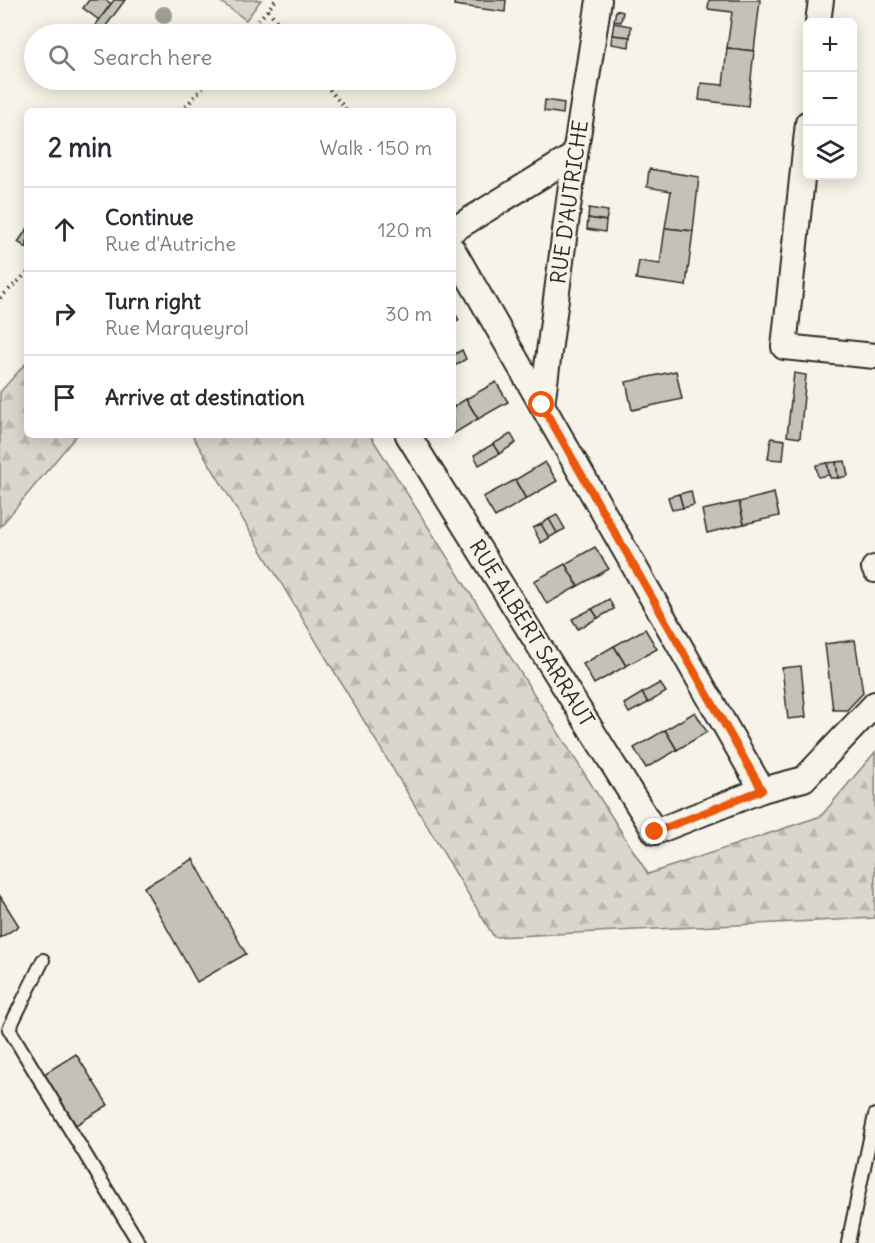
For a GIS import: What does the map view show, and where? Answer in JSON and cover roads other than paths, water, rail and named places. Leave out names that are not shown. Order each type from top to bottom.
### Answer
[{"type":"street","name":"RUE D'AUTRICHE","points":[[542,405],[575,155],[599,0]]},
{"type":"street","points":[[819,18],[821,0]]},
{"type":"street","points":[[807,126],[783,347],[875,356]]},
{"type":"street","points":[[456,228],[575,155]]},
{"type":"street","points":[[456,255],[762,790],[804,779],[875,704]]},
{"type":"street","name":"RUE ALBERT SARRAUT","points":[[410,438],[655,832],[762,790]]},
{"type":"lane","points":[[43,960],[9,1029],[139,1243]]},
{"type":"lane","points":[[848,1243],[875,1115]]}]
